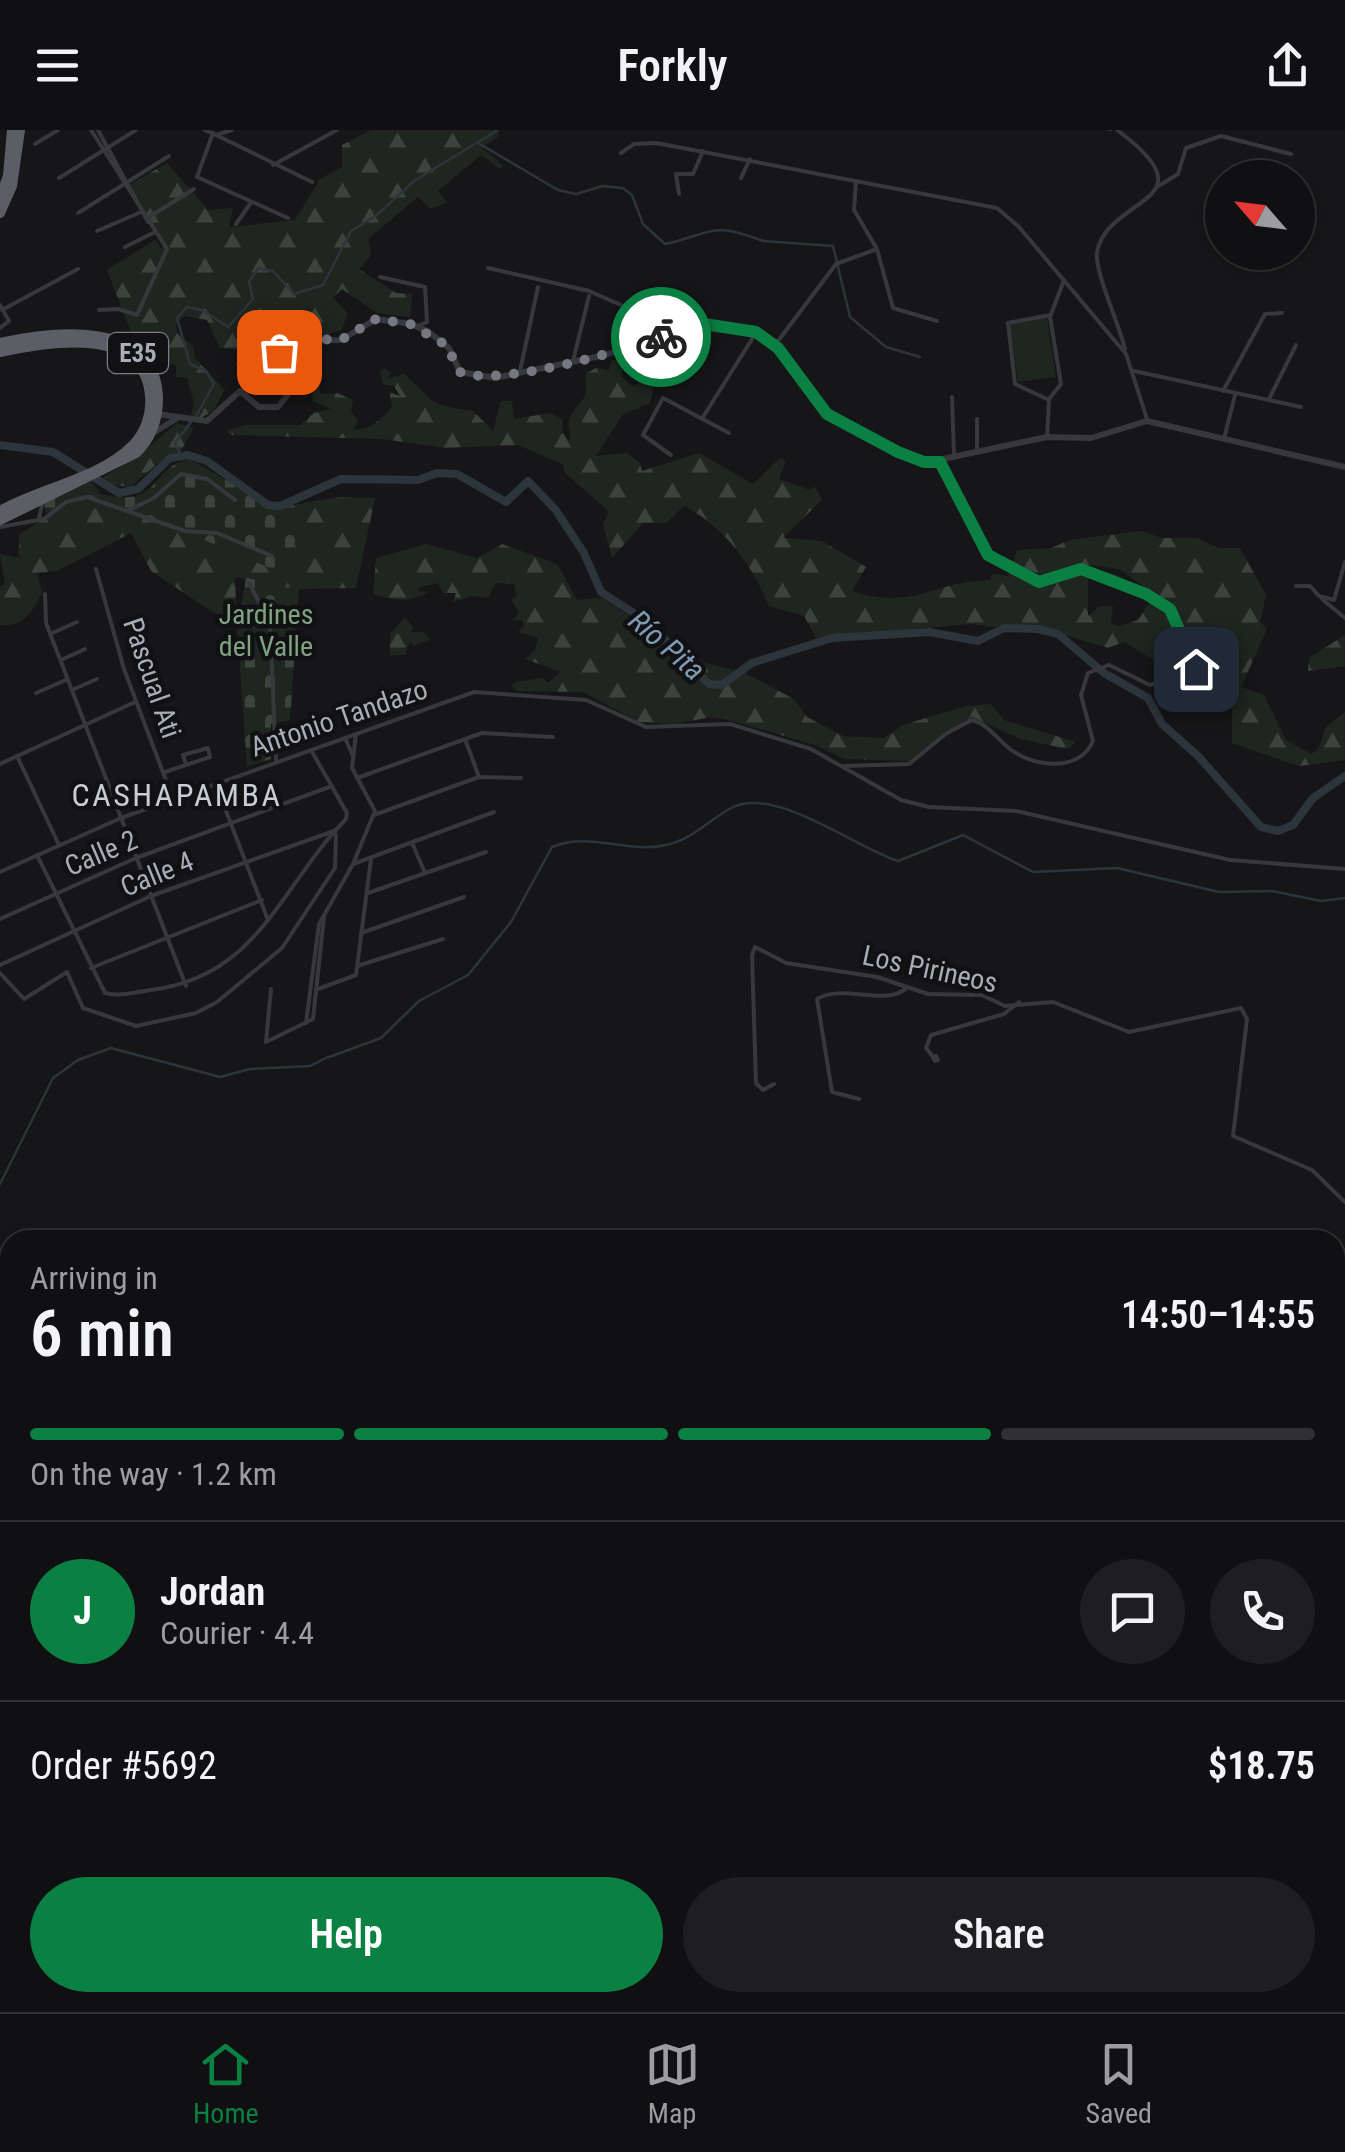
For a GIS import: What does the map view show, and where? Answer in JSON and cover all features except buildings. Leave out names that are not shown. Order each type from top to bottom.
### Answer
[{"type":"highway","points":[[0,198],[16,130]]},
{"type":"highway","points":[[0,213],[12,186],[16,130]]},
{"type":"highway","name":"E35","points":[[0,343],[89,335],[120,341],[149,366],[156,382],[157,414],[150,435],[136,453],[0,511]]},
{"type":"highway","name":"E35","points":[[0,352],[92,343],[114,347],[137,364],[150,393],[148,420],[134,444],[108,466]]},
{"type":"highway","name":"E35","points":[[0,523],[43,505],[81,479]]},
{"type":"street","points":[[35,144],[58,130]]},
{"type":"street","points":[[95,130],[166,253],[139,313],[134,317],[118,309],[99,310]]},
{"type":"street","points":[[59,178],[136,130]]},
{"type":"street","points":[[205,130],[312,182]]},
{"type":"street","points":[[214,134],[232,130]]},
{"type":"street","points":[[273,164],[337,130]]},
{"type":"street","points":[[1117,130],[1151,158],[1156,187],[1153,195],[1111,226],[1097,250],[1099,276],[1116,313],[1147,421]]},
{"type":"street","points":[[214,134],[197,177],[288,218]]},
{"type":"street","points":[[1156,187],[1178,174],[1186,148],[1217,136],[1290,154]]},
{"type":"street","points":[[621,153],[634,144],[656,143],[998,208],[1126,354]]},
{"type":"street","points":[[679,194],[676,174],[693,174],[703,151]]},
{"type":"street","points":[[78,213],[169,156]]},
{"type":"street","points":[[740,178],[750,160]]},
{"type":"street","points":[[856,181],[854,210],[877,249],[893,308],[937,321]]},
{"type":"street","points":[[126,183],[147,220]]},
{"type":"street","points":[[147,220],[194,189]]},
{"type":"street","points":[[236,224],[250,204]]},
{"type":"street","points":[[97,232],[140,212]]},
{"type":"street","points":[[125,247],[155,232]]},
{"type":"street","points":[[775,345],[836,264],[877,249]]},
{"type":"street","points":[[488,268],[589,291],[628,308],[654,304],[698,324],[756,332],[775,345],[827,414],[924,462],[953,460],[1047,436],[1090,438],[1147,421],[1345,467]]},
{"type":"street","points":[[0,328],[8,321],[1,307],[78,269]]},
{"type":"street","points":[[380,277],[424,287],[427,322],[418,326]]},
{"type":"street","points":[[1047,436],[1049,400],[1061,384],[1050,315],[1064,280]]},
{"type":"street","points":[[520,371],[538,287]]},
{"type":"street","points":[[573,361],[589,296]]},
{"type":"street","points":[[1222,391],[1264,314],[1282,313]]},
{"type":"street","points":[[1049,400],[1014,384],[1008,323],[1050,315]]},
{"type":"street","points":[[157,414],[200,421],[212,418],[240,391],[259,407],[283,405],[290,392],[272,358],[292,338],[341,340],[376,319],[418,326],[448,348],[466,375],[496,378],[573,361],[698,324]]},
{"type":"street","points":[[702,418],[756,332]]},
{"type":"street","points":[[1269,399],[1296,344]]},
{"type":"street","points":[[1134,371],[1302,407]]},
{"type":"street","points":[[1224,439],[1235,394]]},
{"type":"street","points":[[952,396],[953,460]]},
{"type":"street","points":[[671,456],[643,434],[658,401],[668,399],[729,433]]},
{"type":"street","points":[[150,435],[178,418]]},
{"type":"street","points":[[977,419],[977,454]]},
{"type":"street","points":[[844,766],[909,764],[972,720],[1025,758],[1066,764],[1082,756],[1093,741],[1081,689],[1085,677],[1094,670],[1109,665],[1150,686],[1172,678],[1198,684],[1204,680],[1165,605],[1097,572],[1074,570],[1039,582],[988,555],[940,462]]},
{"type":"street","points":[[130,510],[154,498],[181,474],[208,479],[235,500]]},
{"type":"street","points":[[0,523],[36,521],[66,502],[87,497],[185,531],[217,533],[272,556]]},
{"type":"street","points":[[36,521],[43,505],[50,514]]},
{"type":"street","points":[[1319,596],[1336,600],[1345,562]]},
{"type":"street","name":"Pascual Ati","points":[[96,568],[136,702],[172,800]]},
{"type":"street","points":[[249,583],[270,622],[276,762]]},
{"type":"street","points":[[1296,586],[1310,586],[1345,618]]},
{"type":"street","points":[[45,594],[50,634],[186,986]]},
{"type":"street","points":[[50,634],[77,622]]},
{"type":"street","points":[[61,660],[86,649]]},
{"type":"street","points":[[36,693],[68,679]]},
{"type":"street","points":[[72,690],[97,679]]},
{"type":"street","name":"Antonio Tandazo","points":[[0,872],[121,818],[470,694],[586,700],[646,727],[724,722],[811,749],[844,766]]},
{"type":"street","points":[[0,764],[136,702]]},
{"type":"street","points":[[357,778],[483,733],[553,736]]},
{"type":"street","points":[[352,756],[356,734]]},
{"type":"street","points":[[306,1023],[319,924],[353,864],[374,815],[344,738]]},
{"type":"street","points":[[464,739],[479,777]]},
{"type":"street","points":[[164,773],[210,757],[208,748],[183,754],[186,765]]},
{"type":"street","points":[[37,855],[91,968],[110,995],[186,986],[247,948],[347,813],[311,750]]},
{"type":"street","points":[[18,756],[58,845]]},
{"type":"street","points":[[844,766],[915,804],[1016,811],[1230,860],[1345,868]]},
{"type":"street","points":[[374,815],[479,777],[521,778]]},
{"type":"street","points":[[216,784],[268,920]]},
{"type":"street","name":"Calle 2","points":[[0,919],[136,858],[332,786]]},
{"type":"street","points":[[353,864],[494,812]]},
{"type":"street","points":[[0,973],[22,998],[68,972],[83,1008],[136,1026],[203,1010],[282,948],[335,868],[334,831]]},
{"type":"street","name":"Calle 4","points":[[0,965],[151,896],[334,831]]},
{"type":"street","points":[[412,844],[425,872]]},
{"type":"street","points":[[368,893],[486,852]]},
{"type":"street","points":[[318,989],[354,978],[370,859]]},
{"type":"street","points":[[361,933],[464,897]]},
{"type":"street","points":[[91,968],[262,900]]},
{"type":"street","points":[[271,989],[266,1042],[314,1018],[324,916]]},
{"type":"street","points":[[357,966],[444,939]]},
{"type":"street","name":"Los Pirineos","points":[[774,1084],[763,1090],[756,1084],[754,948],[762,948],[786,963],[816,965],[939,996],[982,995],[1004,1006],[1053,1002],[1129,1032],[1222,1009],[1243,1009],[1247,1019],[1234,1136],[1312,1170],[1345,1202]]},
{"type":"street","points":[[859,1099],[832,1092],[817,999],[855,992],[892,996],[908,987]]},
{"type":"street","points":[[933,1056],[926,1048],[930,1035],[1004,1014],[1019,1002]]},
{"type":"green space","points":[[371,130],[497,130],[499,136],[482,148],[504,166],[500,169],[481,155],[438,191],[447,202],[431,209],[418,197],[368,239],[371,255],[359,269],[396,293],[412,294],[410,317],[377,313],[342,289],[333,297],[348,314],[341,330],[322,336],[305,316],[286,315],[279,321],[283,336],[273,350],[256,352],[247,364],[235,365],[242,350],[220,348],[207,320],[184,316],[176,325],[177,333],[193,346],[195,358],[225,390],[213,411],[197,420],[191,415],[194,403],[187,378],[176,377],[176,365],[167,362],[164,369],[158,366],[131,332],[107,270],[155,240],[161,248],[165,246],[129,185],[167,163],[208,210],[233,208],[229,227],[295,220],[320,179],[342,167],[342,145]]},
{"type":"green space","points":[[1047,317],[1056,377],[1018,382],[1009,323]]},
{"type":"green space","points":[[689,345],[688,369],[654,385],[650,403],[622,415],[596,456],[627,453],[640,463],[642,471],[699,453],[753,484],[780,458],[786,461],[779,479],[810,490],[814,486],[822,500],[783,538],[822,541],[866,567],[852,591],[873,596],[907,597],[990,580],[992,574],[1008,576],[1011,570],[1041,584],[1076,572],[1109,572],[1132,583],[1135,595],[1111,583],[1109,577],[1088,575],[1088,616],[1100,606],[1113,606],[1111,623],[1119,626],[1138,620],[1151,601],[1149,590],[1119,569],[1081,564],[1045,576],[1013,564],[1017,550],[1051,548],[1070,540],[1141,531],[1162,538],[1197,538],[1218,548],[1240,548],[1266,595],[1260,622],[1267,629],[1241,687],[1264,695],[1286,740],[1311,754],[1318,750],[1326,727],[1345,712],[1345,760],[1299,766],[1232,743],[1232,704],[1224,693],[1159,687],[1164,666],[1124,642],[1108,648],[1068,636],[970,624],[816,638],[804,616],[769,606],[735,548],[712,524],[684,506],[666,523],[643,523],[612,558],[603,524],[609,511],[565,473],[562,464],[518,445],[445,448],[383,439],[230,435],[227,431],[244,425],[300,425],[314,413],[331,409],[313,401],[313,390],[297,390],[291,372],[296,370],[300,355],[309,353],[321,394],[337,393],[353,400],[351,411],[358,420],[354,430],[380,420],[392,407],[389,392],[400,396],[394,386],[383,384],[380,371],[386,369],[391,373],[387,379],[404,374],[434,401],[473,411],[493,431],[501,401],[512,401],[514,419],[550,413],[563,420],[562,432],[569,441],[569,421],[585,394],[585,374],[596,368],[609,370],[612,360],[622,362],[622,377],[632,386],[670,368]]},
{"type":"green space","points":[[177,423],[194,428],[181,451],[167,456],[130,487],[105,484],[103,477],[136,458]]},
{"type":"green space","points":[[189,459],[277,509],[309,502],[289,560],[271,569],[175,528],[95,501],[73,502],[49,519],[42,502],[91,481],[100,494],[135,496],[153,486],[167,470]]},
{"type":"green space","points":[[340,497],[375,498],[356,588],[299,589],[235,577],[237,628],[151,571],[131,533],[57,571],[37,573],[42,593],[31,612],[15,624],[0,625],[0,587],[5,583],[0,554],[19,558],[19,534],[73,502],[95,501],[145,516],[271,569],[289,560],[309,502]]},
{"type":"green space","points":[[426,544],[477,558],[502,544],[557,564],[577,600],[602,598],[702,662],[743,672],[794,699],[807,717],[843,736],[884,738],[903,725],[966,706],[991,704],[1004,720],[1076,742],[1068,749],[1020,739],[972,717],[909,761],[844,759],[815,745],[729,720],[711,717],[675,724],[639,722],[583,692],[517,691],[511,686],[515,682],[543,678],[548,683],[561,672],[525,659],[535,650],[538,638],[518,632],[524,626],[522,620],[512,621],[519,613],[511,599],[517,597],[514,584],[496,583],[488,598],[472,596],[453,602],[456,593],[443,593],[438,583],[420,587],[418,591],[428,592],[407,599],[373,594],[376,558]]},
{"type":"green space","name":"Jardines del Valle","points":[[246,578],[299,589],[290,720],[271,724],[271,759],[247,767],[237,628]]},
{"type":"green space","points":[[405,617],[413,627],[411,632],[423,632],[430,639],[414,646],[410,642],[405,655],[390,655],[390,634]]},
{"type":"green space","points":[[1345,635],[1345,666],[1308,671],[1309,658]]},
{"type":"waterway","points":[[196,416],[214,384],[206,371],[190,364],[177,318],[187,307],[202,310],[228,327],[253,299],[249,282],[258,268],[273,271],[294,294],[323,285],[351,231],[377,215],[414,181],[498,130]]},
{"type":"waterway","points":[[478,143],[558,190],[576,194],[603,186],[623,188],[632,195],[643,224],[665,244],[722,230],[763,241]]},
{"type":"waterway","points":[[763,241],[833,246],[850,317],[886,347],[920,357]]},
{"type":"waterway","points":[[180,454],[175,443],[191,422]]},
{"type":"waterway","name":"Río Pita","points":[[0,445],[53,452],[119,493],[138,489],[170,458],[188,455],[207,461],[268,505],[280,506],[341,479],[418,480],[437,473],[457,474],[506,502],[528,481],[555,509],[584,553],[601,592],[648,622],[709,684],[722,685],[752,663],[832,638],[929,632],[978,641],[1004,628],[1038,629],[1058,634],[1104,673],[1148,698],[1162,724],[1198,756],[1261,827],[1278,831],[1293,825],[1313,798],[1345,776]]},
{"type":"waterway","points":[[329,1057],[381,1038],[419,1001],[468,975],[511,922],[552,847],[580,841],[638,847],[666,845],[733,807],[751,803],[772,805],[816,821],[898,861],[963,835],[1033,872],[1117,868],[1219,892],[1272,891],[1321,901],[1345,898]]},
{"type":"waterway","points":[[0,1184],[53,1078],[78,1060],[111,1048],[220,1077],[250,1069],[310,1066],[328,1057]]},
{"type":"way so far","points":[[279,352],[292,338],[341,340],[378,319],[418,326],[448,348],[460,372],[496,378],[605,355],[661,337]]},
{"type":"district","name":"CASHAPAMBA","points":[[177,795]]},
{"type":"route","points":[[661,337],[704,324],[756,332],[778,348],[827,414],[898,452],[924,462],[940,462],[988,555],[1039,582],[1081,569],[1146,594],[1170,609],[1196,669]]}]
